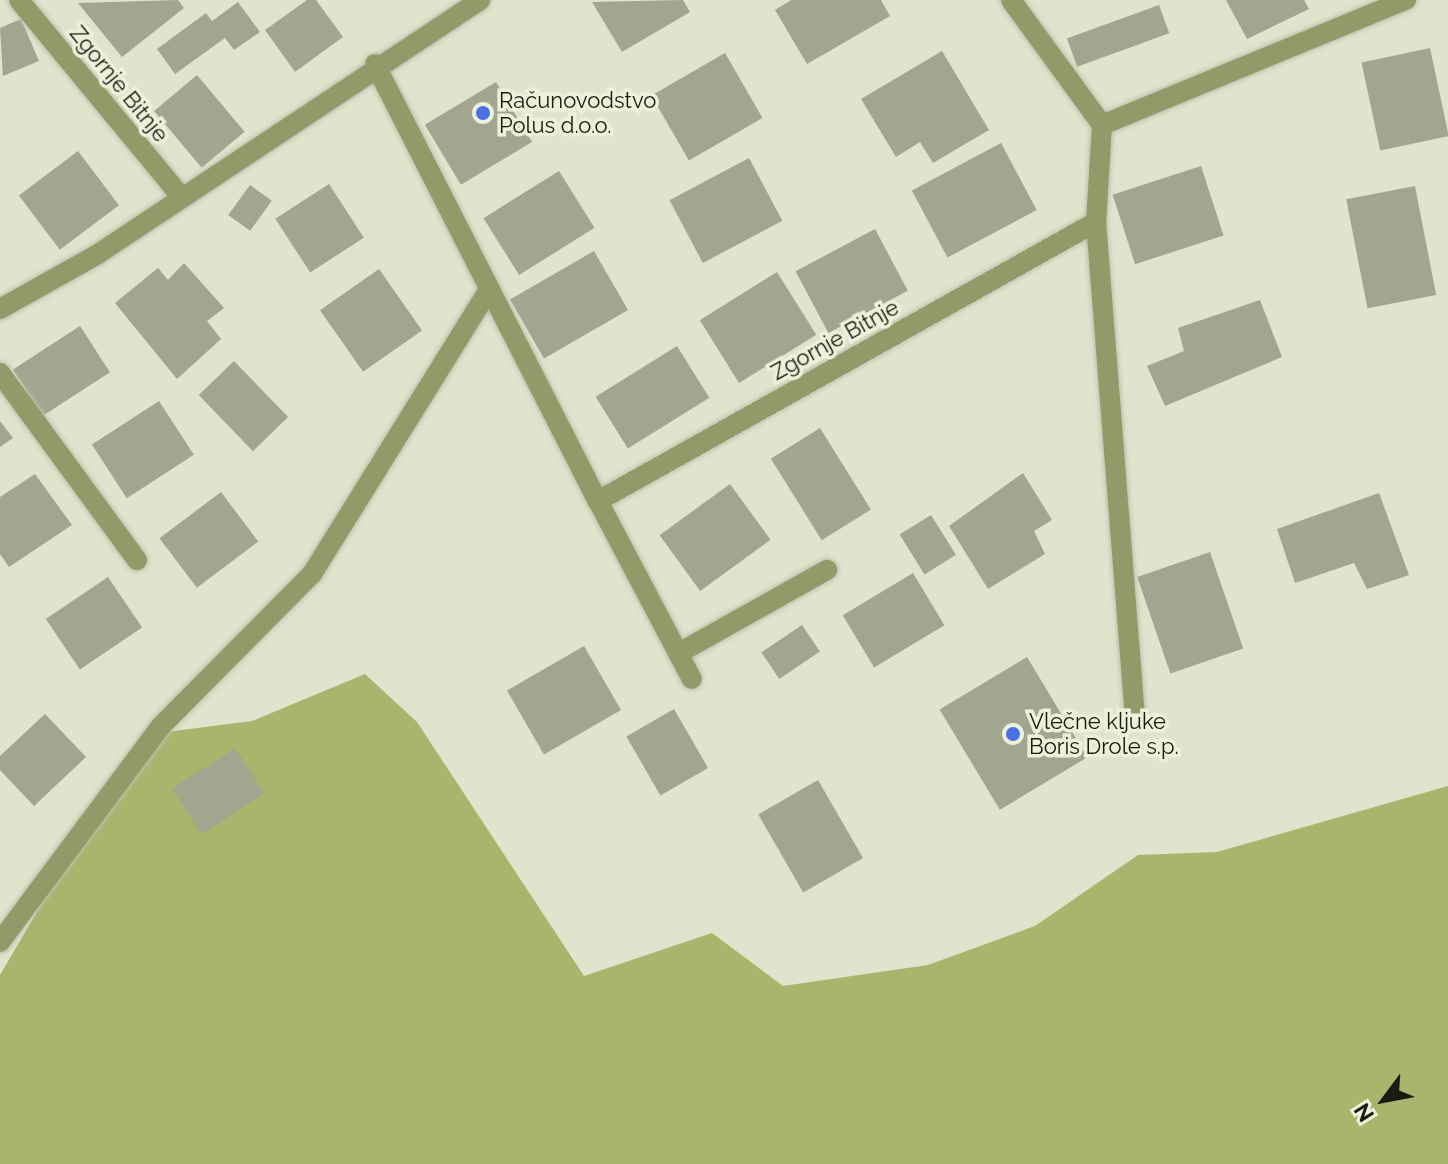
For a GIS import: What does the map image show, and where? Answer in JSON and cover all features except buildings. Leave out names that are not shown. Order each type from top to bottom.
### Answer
[{"type":"street","name":"Zgornje Bitnje","points":[[19,0],[182,198]]},
{"type":"street","points":[[0,309],[182,198],[375,64],[480,0]]},
{"type":"street","points":[[1011,0],[1102,125],[1096,222],[1135,719]]},
{"type":"street","points":[[1102,125],[1406,0]]},
{"type":"street","points":[[375,64],[692,679]]},
{"type":"street","name":"Zgornje Bitnje","points":[[598,501],[1096,222]]},
{"type":"street","points":[[0,942],[161,726],[312,574],[489,290]]},
{"type":"street","points":[[0,373],[137,560]]},
{"type":"street","points":[[679,653],[827,570]]},
{"type":"green space","points":[[365,674],[417,722],[584,976],[712,933],[783,986],[928,965],[1035,926],[1138,855],[1217,852],[1448,786],[1448,1164],[0,1164],[0,975],[48,893],[166,732],[252,721]]},
{"type":"place","name":"Računovodstvo Polus d.o.o.","points":[[483,113]]},
{"type":"place","name":"Vlečne kljuke Boris Drole s.p.","points":[[1013,734]]}]
